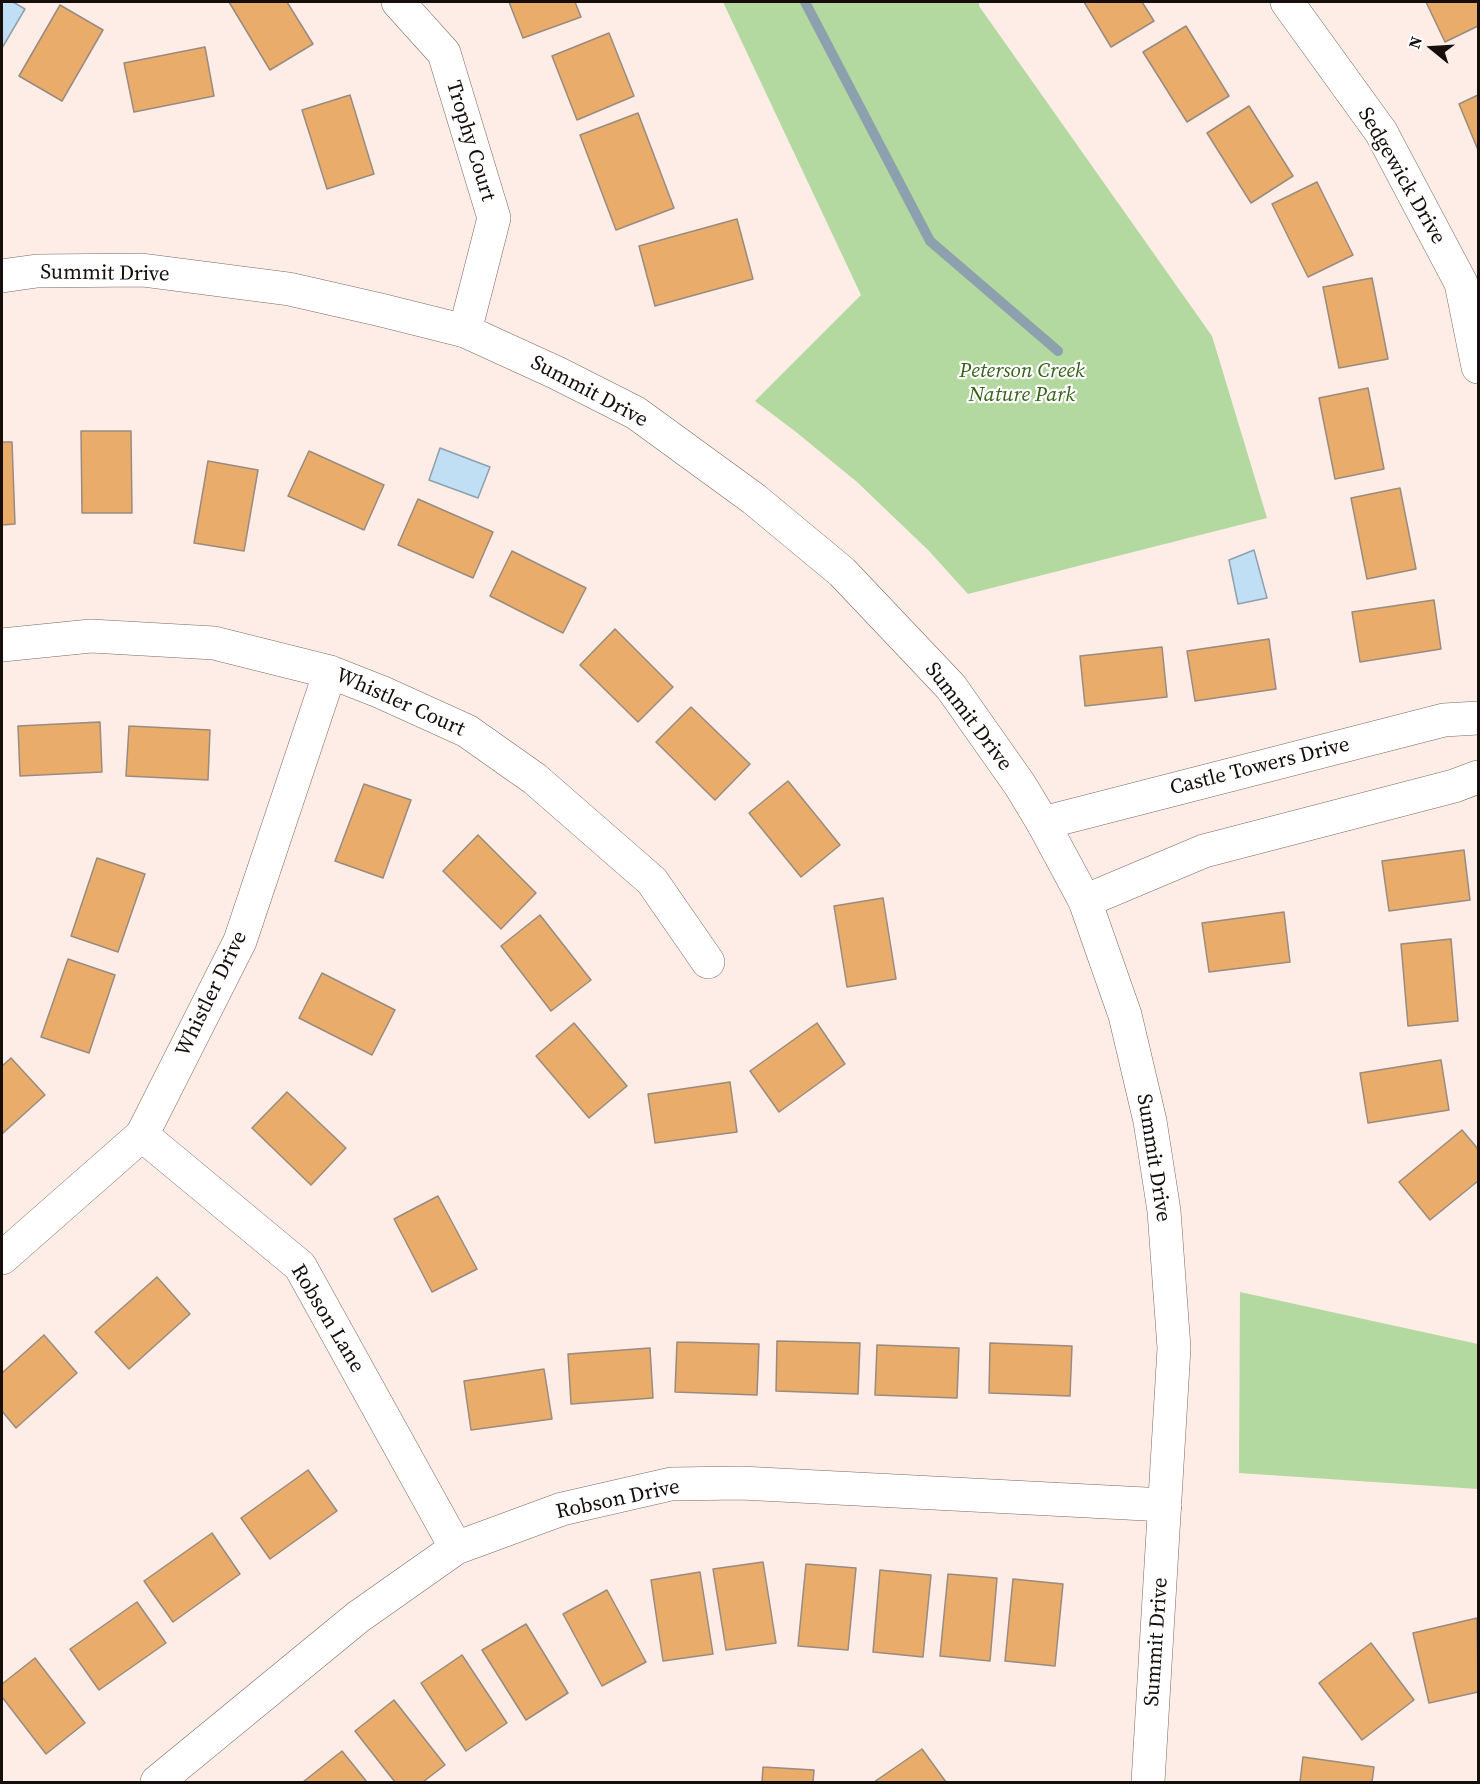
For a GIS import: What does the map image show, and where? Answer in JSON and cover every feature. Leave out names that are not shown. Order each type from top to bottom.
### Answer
[{"type":"street","name":"Trophy Court","points":[[398,2],[444,53],[494,218],[465,331]]},
{"type":"street","name":"Sedgewick Drive","points":[[1287,2],[1381,132],[1470,280],[1479,367]]},
{"type":"street","name":"Summit Drive","points":[[2,276],[37,271],[142,270],[289,289],[465,331],[557,373],[636,413],[754,499],[842,572],[951,687],[1020,785],[1084,901],[1125,1015],[1150,1121],[1164,1210],[1174,1348],[1148,1782]]},
{"type":"street","name":"Whistler Court","points":[[2,645],[91,636],[214,643],[330,672],[381,692],[466,731],[535,780],[652,881],[708,962]]},
{"type":"street","name":"Whistler Drive","points":[[2,1258],[142,1135],[240,941],[330,672]]},
{"type":"street","name":"Castle Towers Drive","points":[[1043,823],[1444,720],[1479,718]]},
{"type":"street","points":[[1084,901],[1204,851],[1454,786],[1479,777]]},
{"type":"street","name":"Robson Lane","points":[[142,1135],[300,1266],[456,1548]]},
{"type":"street","name":"Robson Drive","points":[[157,1782],[358,1617],[456,1548],[562,1509],[671,1484],[741,1483],[1165,1505]]},
{"type":"green space","name":"Peterson Creek Nature Park","points":[[723,2],[979,2],[979,6],[1212,336],[1267,518],[968,594],[928,550],[857,482],[755,401],[861,295]]},
{"type":"green space","points":[[1240,1292],[1478,1344],[1478,1489],[1239,1473]]},
{"type":"water","points":[[2,2],[13,2],[25,9],[2,48]]},
{"type":"water","points":[[440,448],[490,467],[478,498],[429,480]]},
{"type":"water","points":[[1254,550],[1267,598],[1238,604],[1229,560]]},
{"type":"building","points":[[229,2],[287,2],[313,44],[270,70]]},
{"type":"building","points":[[509,2],[575,2],[581,17],[523,38]]},
{"type":"building","points":[[1084,2],[1142,2],[1154,21],[1111,47]]},
{"type":"building","points":[[1426,2],[1478,2],[1478,26],[1445,42]]},
{"type":"building","points":[[60,5],[103,30],[62,101],[19,76]]},
{"type":"building","points":[[1186,26],[1229,96],[1187,122],[1143,52]]},
{"type":"building","points":[[609,33],[634,96],[577,120],[552,56]]},
{"type":"building","points":[[205,47],[214,96],[134,112],[124,63]]},
{"type":"building","points":[[350,95],[374,174],[327,189],[302,110]]},
{"type":"building","points":[[1478,95],[1478,150],[1459,104]]},
{"type":"building","points":[[1249,106],[1293,176],[1251,203],[1207,133]]},
{"type":"building","points":[[638,113],[674,208],[616,230],[580,135]]},
{"type":"building","points":[[1317,182],[1353,255],[1308,277],[1272,204]]},
{"type":"building","points":[[737,219],[753,279],[655,306],[639,246]]},
{"type":"building","points":[[1372,278],[1388,359],[1339,368],[1323,287]]},
{"type":"building","points":[[1368,388],[1384,469],[1335,479],[1319,398]]},
{"type":"building","points":[[81,431],[131,431],[132,513],[82,513]]},
{"type":"building","points":[[2,442],[12,442],[15,524],[2,525]]},
{"type":"building","points":[[309,451],[384,485],[364,530],[288,496]]},
{"type":"building","points":[[208,461],[258,470],[244,551],[194,543]]},
{"type":"building","points":[[1400,488],[1416,569],[1367,579],[1351,498]]},
{"type":"building","points":[[418,499],[493,532],[473,578],[398,545]]},
{"type":"building","points":[[512,551],[586,588],[563,633],[490,596]]},
{"type":"building","points":[[1434,600],[1441,649],[1360,662],[1352,612]]},
{"type":"building","points":[[615,629],[673,687],[638,722],[580,665]]},
{"type":"building","points":[[1269,639],[1276,689],[1195,701],[1187,651]]},
{"type":"building","points":[[1162,647],[1167,697],[1085,706],[1080,656]]},
{"type":"building","points":[[691,707],[750,764],[715,800],[656,742]]},
{"type":"building","points":[[100,722],[102,772],[20,776],[18,726]]},
{"type":"building","points":[[129,726],[210,730],[208,780],[126,776]]},
{"type":"building","points":[[788,781],[840,845],[801,877],[749,813]]},
{"type":"building","points":[[364,784],[411,800],[383,878],[335,861]]},
{"type":"building","points":[[478,835],[536,893],[501,929],[443,871]]},
{"type":"building","points":[[1464,850],[1470,900],[1389,911],[1382,861]]},
{"type":"building","points":[[97,858],[145,874],[118,952],[71,936]]},
{"type":"building","points":[[883,898],[896,979],[847,987],[834,906]]},
{"type":"building","points":[[1284,912],[1290,962],[1209,972],[1202,923]]},
{"type":"building","points":[[540,915],[591,980],[551,1011],[501,946]]},
{"type":"building","points":[[1451,939],[1458,1021],[1408,1026],[1401,944]]},
{"type":"building","points":[[68,959],[115,975],[89,1053],[41,1037]]},
{"type":"building","points":[[322,973],[395,1010],[372,1055],[299,1018]]},
{"type":"building","points":[[574,1023],[627,1086],[589,1118],[536,1056]]},
{"type":"building","points":[[817,1023],[845,1064],[779,1112],[750,1071]]},
{"type":"building","points":[[11,1058],[45,1095],[2,1134],[2,1066]]},
{"type":"building","points":[[1441,1060],[1449,1110],[1368,1123],[1360,1073]]},
{"type":"building","points":[[730,1082],[737,1132],[655,1143],[648,1094]]},
{"type":"building","points":[[287,1092],[346,1148],[311,1185],[252,1128]]},
{"type":"building","points":[[1462,1130],[1478,1149],[1478,1181],[1430,1220],[1399,1182]]},
{"type":"building","points":[[438,1196],[477,1269],[432,1292],[394,1219]]},
{"type":"building","points":[[157,1277],[190,1314],[129,1369],[95,1332]]},
{"type":"building","points":[[44,1335],[77,1373],[16,1428],[2,1411],[2,1373]]},
{"type":"building","points":[[777,1341],[860,1343],[858,1394],[776,1391]]},
{"type":"building","points":[[677,1342],[759,1344],[757,1395],[675,1392]]},
{"type":"building","points":[[990,1343],[1072,1346],[1070,1396],[989,1393]]},
{"type":"building","points":[[877,1345],[959,1348],[957,1398],[875,1395]]},
{"type":"building","points":[[650,1348],[653,1398],[571,1404],[568,1354]]},
{"type":"building","points":[[544,1369],[552,1419],[471,1430],[464,1381]]},
{"type":"building","points":[[308,1470],[337,1511],[270,1559],[241,1518]]},
{"type":"building","points":[[212,1533],[240,1574],[173,1622],[144,1581]]},
{"type":"building","points":[[763,1562],[776,1643],[726,1650],[713,1569]]},
{"type":"building","points":[[806,1564],[856,1568],[848,1650],[798,1646]]},
{"type":"building","points":[[880,1570],[931,1575],[923,1657],[873,1652]]},
{"type":"building","points":[[700,1572],[713,1654],[663,1661],[651,1580]]},
{"type":"building","points":[[948,1574],[997,1578],[990,1661],[940,1656]]},
{"type":"building","points":[[1013,1579],[1063,1584],[1055,1666],[1005,1661]]},
{"type":"building","points":[[607,1590],[646,1662],[602,1686],[563,1614]]},
{"type":"building","points":[[137,1602],[166,1643],[99,1690],[70,1649]]},
{"type":"building","points":[[1477,1618],[1478,1692],[1429,1703],[1413,1633]]},
{"type":"building","points":[[526,1624],[568,1693],[526,1720],[482,1650]]},
{"type":"building","points":[[1371,1643],[1414,1700],[1362,1740],[1319,1683]]},
{"type":"building","points":[[462,1655],[507,1723],[466,1751],[421,1683]]},
{"type":"building","points":[[35,1658],[85,1723],[46,1754],[2,1697],[2,1684]]},
{"type":"building","points":[[394,1700],[445,1765],[423,1782],[395,1782],[355,1731]]},
{"type":"building","points":[[922,1749],[946,1782],[874,1782]]},
{"type":"building","points":[[342,1751],[367,1782],[303,1782]]},
{"type":"building","points":[[1303,1757],[1374,1767],[1372,1782],[1300,1782]]},
{"type":"building","points":[[763,1767],[814,1770],[813,1782],[762,1782]]},
{"type":"waterway","points":[[805,2],[930,241],[1058,351]]}]
